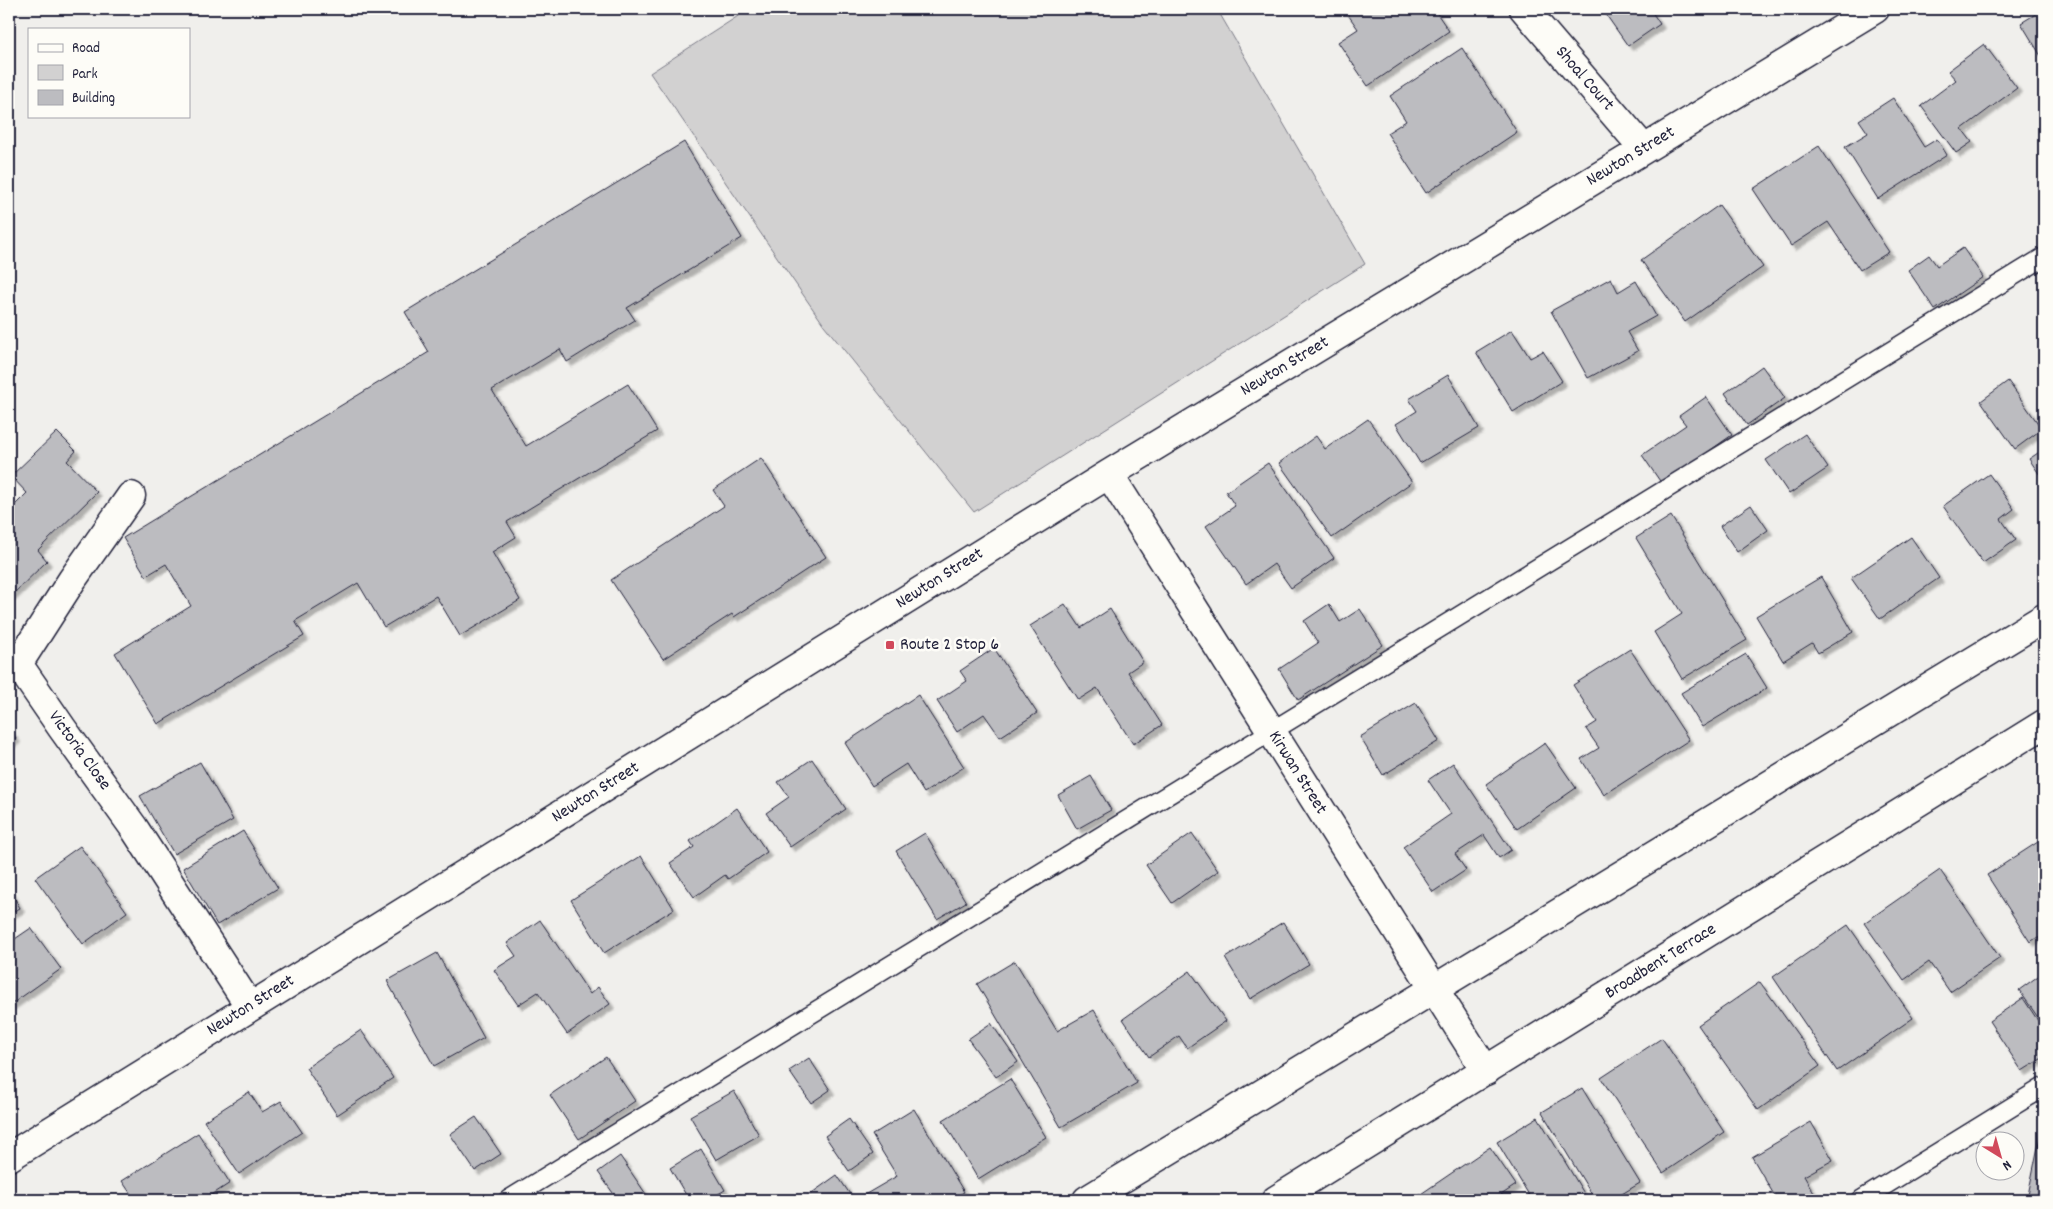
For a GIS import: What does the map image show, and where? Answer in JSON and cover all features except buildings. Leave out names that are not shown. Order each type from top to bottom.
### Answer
[{"type":"street","name":"Shoal Court","points":[[1524,9],[1644,149]]},
{"type":"street","name":"Newton Street","points":[[9,1157],[1109,474],[1875,9]]},
{"type":"street","name":"Kirwan Street","points":[[1109,474],[1486,1071]]},
{"type":"street","name":"Victoria Close","points":[[131,496],[72,580],[18,664],[134,828],[250,1007]]},
{"type":"street","points":[[1087,1200],[2044,618]]},
{"type":"street","name":"Broadbent Terrace","points":[[1276,1200],[2044,724]]},
{"type":"lane","points":[[508,1200],[2044,257]]},
{"type":"lane","points":[[1861,1200],[2044,1087]]},
{"type":"green space","points":[[749,9],[1217,9],[1365,264],[974,512],[824,325],[650,73]]},
{"type":"place","name":"Route 2 Stop 6","points":[[890,645]]}]
